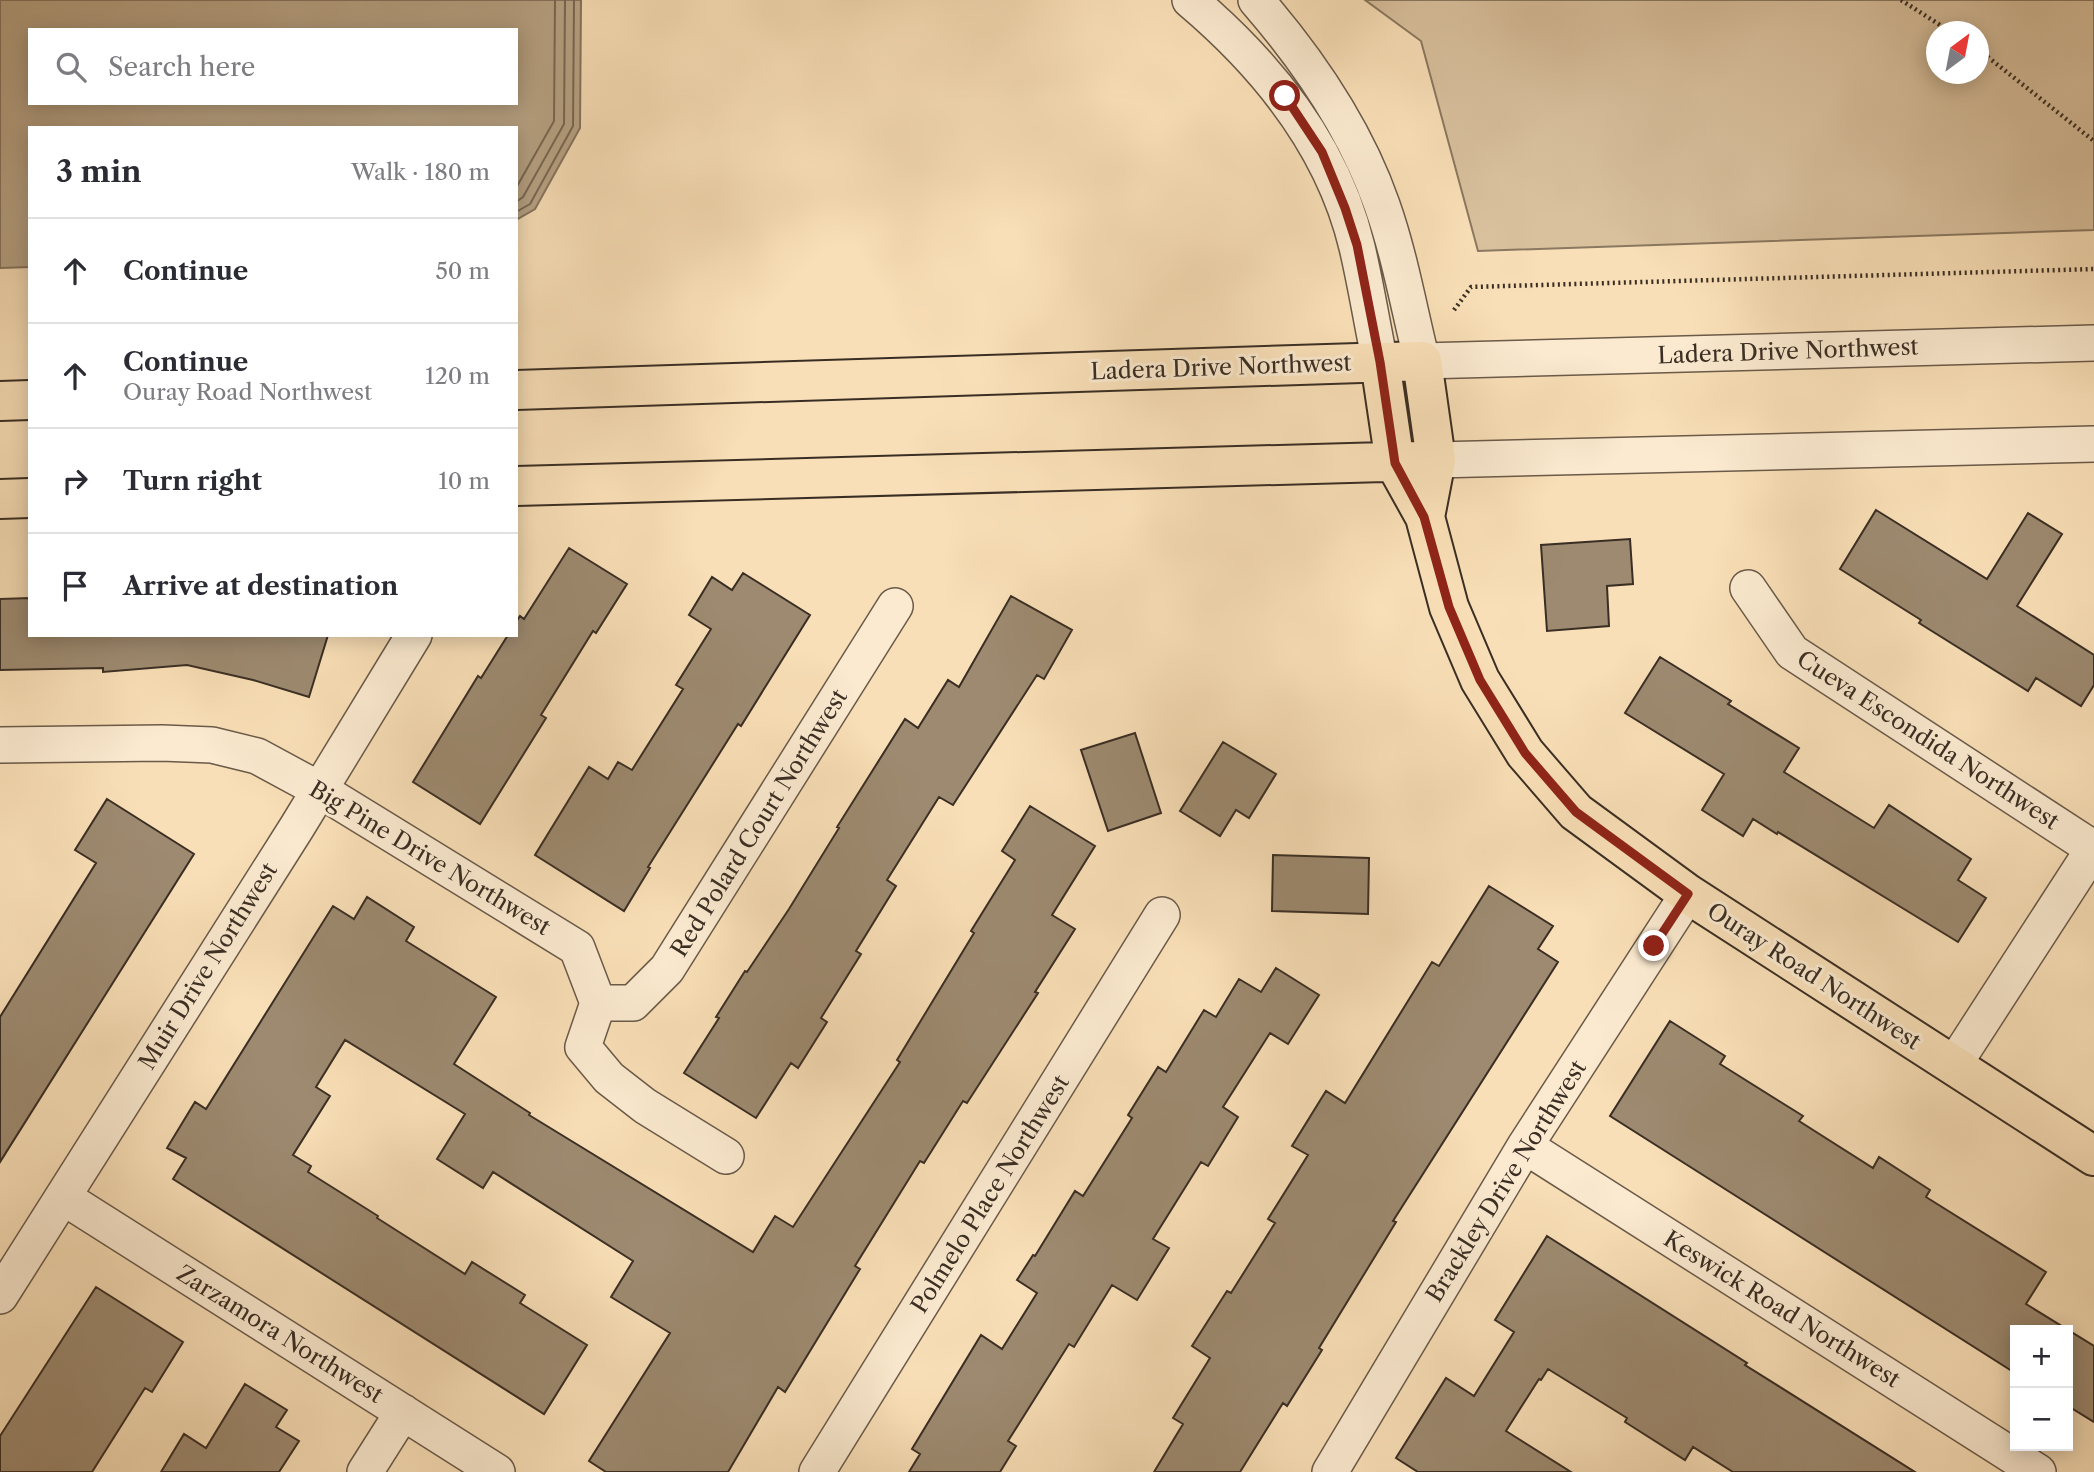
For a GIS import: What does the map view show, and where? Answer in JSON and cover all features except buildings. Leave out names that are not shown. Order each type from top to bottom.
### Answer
[{"type":"main road","name":"Ladera Drive Northwest","points":[[518,390],[1422,361]]},
{"type":"main road","name":"Ouray Road Northwest","points":[[1422,361],[1436,460],[1424,517]]},
{"type":"main road","name":"Ouray Road Northwest","points":[[1380,362],[1395,463],[1424,517],[1454,620],[1480,680],[1525,753],[1576,812],[1688,894],[2094,1156]]},
{"type":"main road","points":[[0,401],[28,400]]},
{"type":"main road","points":[[518,486],[1436,460]]},
{"type":"main road","points":[[0,499],[28,498]]},
{"type":"street","points":[[1190,0],[1255,62],[1285,96],[1322,152],[1357,245],[1380,362]]},
{"type":"street","points":[[1256,0],[1302,56],[1331,98],[1358,149],[1382,204],[1401,268],[1422,361]]},
{"type":"street","name":"Ladera Drive Northwest","points":[[1422,361],[2094,343]]},
{"type":"street","points":[[1436,460],[2094,444]]},
{"type":"street","name":"Cueva Escondida Northwest","points":[[1748,588],[1792,652],[2094,848]]},
{"type":"street","name":"Red Polard Court Northwest","points":[[598,1003],[633,1003],[667,969],[895,606]]},
{"type":"street","name":"Muir Drive Northwest","points":[[0,1296],[320,790],[413,637]]},
{"type":"street","name":"Big Pine Drive Northwest","points":[[0,745],[162,743],[212,746],[257,756],[320,790],[577,948],[598,1003]]},
{"type":"street","points":[[1953,1066],[2094,848]]},
{"type":"street","name":"Brackley Drive Northwest","points":[[1330,1472],[1525,1146],[1688,894]]},
{"type":"street","name":"Polmelo Place Northwest","points":[[817,1472],[1162,915]]},
{"type":"street","points":[[598,1003],[583,1047],[609,1078],[645,1106],[726,1156]]},
{"type":"street","name":"Keswick Road Northwest","points":[[1525,1146],[2038,1472]]},
{"type":"street","name":"Zarzamora Northwest","points":[[63,1197],[497,1472]]},
{"type":"street","points":[[365,1472],[403,1412]]},
{"type":"path","points":[[1901,0],[1934,21]]},
{"type":"path","points":[[1989,58],[2094,141]]},
{"type":"path","points":[[1454,310],[1471,287],[2094,269]]},
{"type":"shaded area","points":[[1365,0],[2094,0],[2094,230],[1478,251],[1421,41]]},
{"type":"water","points":[[0,0],[581,0],[580,128],[535,209],[518,219],[518,126],[28,126],[28,267],[0,268]]},
{"type":"route","points":[[1285,96],[1322,152],[1345,208],[1357,245],[1380,362],[1395,463],[1424,517],[1449,607],[1480,680],[1525,753],[1576,812],[1688,894],[1654,946]]}]
